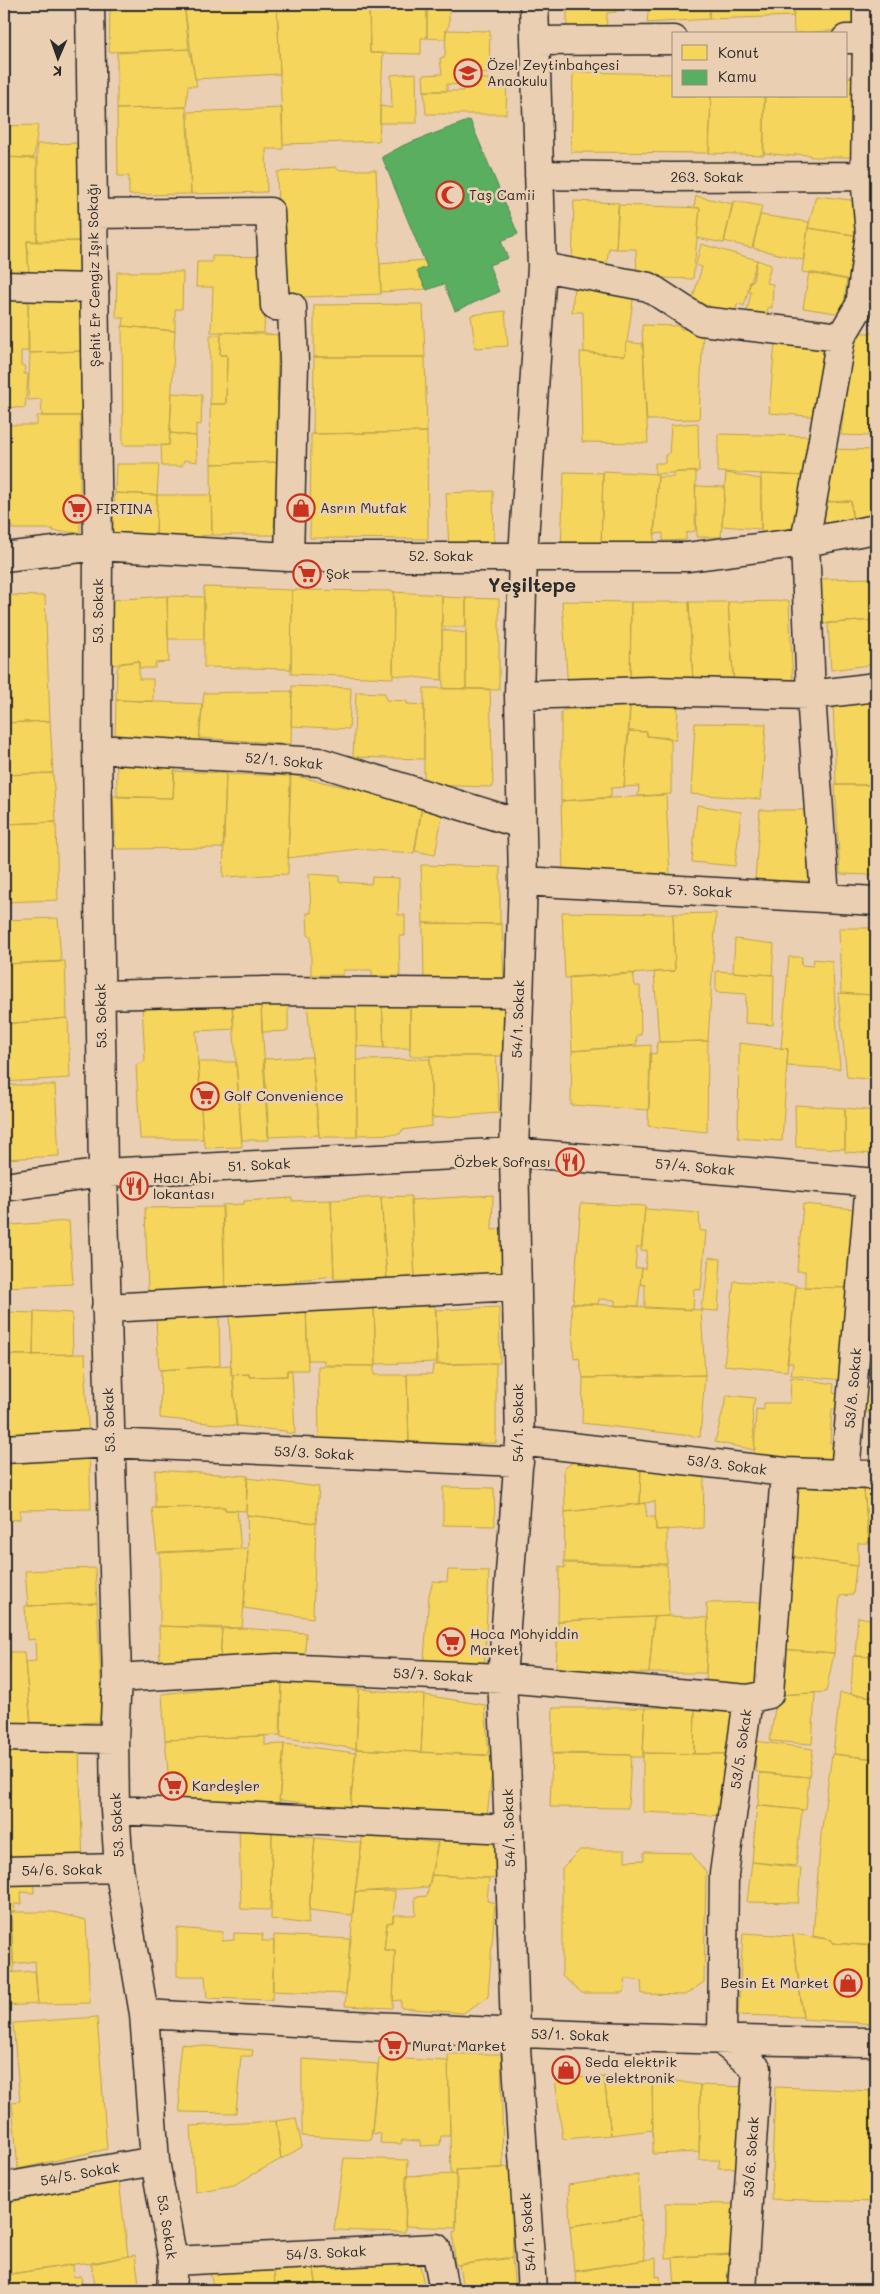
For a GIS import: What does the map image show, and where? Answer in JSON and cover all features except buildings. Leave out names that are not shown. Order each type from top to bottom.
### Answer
[{"type":"street","name":"Şehit Er Cengiz Işık Sokağı","points":[[90,4],[98,546]]},
{"type":"street","name":"54/1. Sokak","points":[[532,2290],[515,2033],[502,1678],[519,1452],[514,1152],[523,881],[519,695],[524,555],[542,267],[534,4]]},
{"type":"street","points":[[825,898],[811,695],[805,542],[841,337],[860,305],[870,234],[870,176],[857,39],[866,4]]},
{"type":"street","points":[[535,40],[672,40]]},
{"type":"street","name":"263. Sokak","points":[[539,175],[870,176]]},
{"type":"street","points":[[93,214],[270,212],[275,306],[292,306],[294,363],[289,557]]},
{"type":"street","points":[[542,267],[649,287],[701,321],[841,337]]},
{"type":"street","points":[[4,286],[95,288]]},
{"type":"street","name":"52. Sokak","points":[[4,556],[98,546],[289,557],[524,555],[687,557],[805,542],[876,528]]},
{"type":"street","name":"53. Sokak","points":[[98,546],[98,749],[103,1173],[118,1678],[114,1739],[115,1810],[120,1868],[144,2014],[156,2161],[173,2261],[171,2290]]},
{"type":"street","points":[[519,695],[649,691],[811,695],[876,688]]},
{"type":"street","name":"52/1. Sokak","points":[[98,749],[319,762],[521,824]]},
{"type":"street","name":"57. Sokak","points":[[523,881],[876,901]]},
{"type":"street","points":[[101,996],[265,991],[519,993]]},
{"type":"street","name":"51. Sokak","points":[[4,1187],[103,1173],[514,1152]]},
{"type":"street","name":"57/4. Sokak","points":[[514,1152],[873,1183]]},
{"type":"street","name":"53/8. Sokak","points":[[845,1473],[873,1183]]},
{"type":"street","points":[[106,1308],[517,1286]]},
{"type":"street","name":"53/3. Sokak","points":[[4,1449],[110,1443],[519,1452],[785,1472],[845,1473],[876,1476]]},
{"type":"street","name":"53/5. Sokak","points":[[722,2041],[724,1874],[748,1699],[769,1694],[785,1472]]},
{"type":"street","name":"53/7. Sokak","points":[[118,1678],[277,1668],[502,1678],[748,1699]]},
{"type":"street","points":[[4,1737],[114,1739]]},
{"type":"street","points":[[115,1810],[509,1829]]},
{"type":"street","name":"54/6. Sokak","points":[[4,1871],[120,1868]]},
{"type":"street","name":"53/1. Sokak","points":[[144,2014],[515,2033],[722,2041],[876,2042]]},
{"type":"street","name":"53/6. Sokak","points":[[722,2041],[758,2069],[742,2290]]},
{"type":"street","name":"54/5. Sokak","points":[[4,2187],[156,2161]]},
{"type":"street","name":"54/3. Sokak","points":[[173,2261],[436,2248],[444,2290]]},
{"type":"street","points":[[173,2261],[181,2290]]},
{"type":"place","name":"Özel Zeytinbahçesi Anaokulu","points":[[468,73]]},
{"type":"place","name":"Taş Camii","points":[[450,195]]},
{"type":"place","name":"Asrın Mutfak","points":[[301,508]]},
{"type":"place","name":"FIRTINA","points":[[77,509]]},
{"type":"place","name":"Şok","points":[[307,574]]},
{"type":"place","name":"Golf Convenience","points":[[205,1096]]},
{"type":"place","name":"Özbek Sofrası","points":[[570,1162]]},
{"type":"place","name":"Hacı Abi lokantası","points":[[134,1186]]},
{"type":"place","name":"Hoca Mohyiddin Market","points":[[451,1642]]},
{"type":"place","name":"Kardeşler","points":[[173,1786]]},
{"type":"place","name":"Besin Et Market","points":[[848,1983]]},
{"type":"place","name":"Murat Market","points":[[393,2046]]},
{"type":"place","name":"Seda elektrik ve elektronik","points":[[566,2070]]},
{"type":"district","name":"Yeşiltepe","points":[[532,585]]}]
